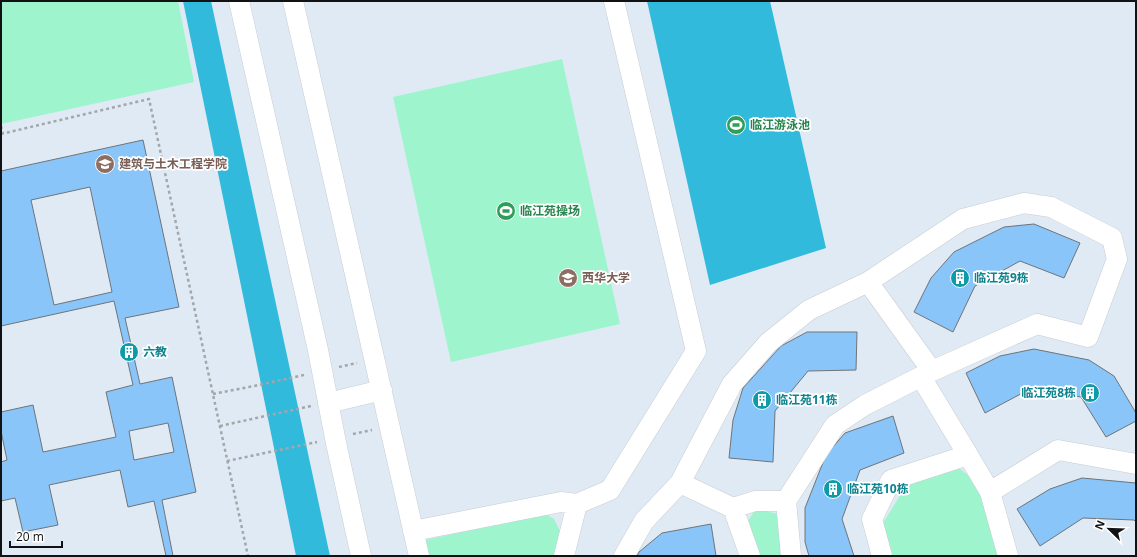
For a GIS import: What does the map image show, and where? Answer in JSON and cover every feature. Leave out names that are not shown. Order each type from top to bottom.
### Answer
[{"type":"street","points":[[238,1],[316,342],[336,443],[361,556]]},
{"type":"street","points":[[293,1],[419,556]]},
{"type":"street","points":[[413,531],[561,502],[578,504],[610,490],[696,351],[614,1]]},
{"type":"street","points":[[624,556],[644,521],[680,483],[732,384],[768,343],[809,310],[868,282],[963,219],[1024,203],[1051,207],[1112,238],[1117,259],[1088,337],[1038,324],[926,374],[865,405],[835,425],[786,501],[791,556]]},
{"type":"street","points":[[868,282],[926,374],[968,455],[990,492],[1008,556]]},
{"type":"street","points":[[328,403],[382,390]]},
{"type":"street","points":[[990,492],[1058,450],[1136,464]]},
{"type":"street","points":[[882,556],[872,519],[891,480],[968,455]]},
{"type":"street","points":[[680,483],[733,508],[756,501],[786,501]]},
{"type":"street","points":[[564,556],[578,504]]},
{"type":"street","points":[[733,508],[750,556]]},
{"type":"path","points":[[1,126],[2,134],[149,99],[248,556]]},
{"type":"path","points":[[213,394],[301,375]]},
{"type":"path","points":[[220,426],[307,407]]},
{"type":"path","points":[[227,461],[314,442]]},
{"type":"shaded area","name":"西华大学","points":[[1,1],[1136,1],[1136,556],[1,556]]},
{"type":"green space","points":[[1,1],[178,1],[194,82],[1,124]]},
{"type":"green space","name":"临江苑操场","points":[[562,59],[620,324],[451,362],[393,97]]},
{"type":"green space","points":[[959,468],[969,476],[984,496],[1000,556],[890,556],[883,523],[906,486]]},
{"type":"green space","points":[[757,508],[777,514],[788,556],[756,556],[746,523]]},
{"type":"green space","points":[[546,514],[554,519],[562,535],[556,556],[428,556],[425,540]]},
{"type":"water","points":[[183,1],[211,1],[330,556],[296,556]]},
{"type":"water","name":"临江游泳池","points":[[647,1],[770,1],[826,248],[710,285]]},
{"type":"building","name":"六教","points":[[143,140],[179,307],[125,318],[140,384],[172,377],[196,492],[162,500],[173,556],[166,556],[154,501],[128,507],[120,470],[49,485],[58,525],[23,532],[15,498],[1,501],[1,462],[7,460],[1,431],[1,412],[33,405],[43,452],[116,437],[106,392],[133,385],[114,301],[1,326],[1,171]],"holes":[[[90,187],[112,292],[54,305],[31,200]],[[168,423],[174,452],[134,460],[129,431]]]},
{"type":"building","name":"临江苑9栋","points":[[1034,224],[1080,243],[1064,278],[1020,261],[975,286],[953,332],[914,312],[931,278],[954,252],[1004,227]]},
{"type":"building","name":"临江苑11栋","points":[[807,332],[857,332],[856,370],[808,371],[775,411],[773,462],[729,458],[733,420],[743,388],[781,346]]},
{"type":"building","name":"临江苑8栋","points":[[1034,349],[1089,360],[1114,376],[1136,413],[1136,421],[1106,437],[1081,397],[1030,389],[985,413],[966,373],[1000,356]]},
{"type":"building","name":"临江苑10栋","points":[[893,416],[904,453],[860,470],[842,519],[854,556],[809,556],[805,542],[805,508],[826,455],[845,433]]},
{"type":"building","points":[[1082,478],[1136,483],[1136,522],[1134,520],[1083,518],[1040,546],[1017,509],[1050,489]]},
{"type":"building","points":[[711,524],[716,556],[637,556],[639,552],[662,533]]},
{"type":"place","name":"临江游泳池","points":[[736,125]]},
{"type":"place","name":"建筑与土木工程学院","points":[[105,164]]},
{"type":"place","name":"临江苑操场","points":[[506,211]]},
{"type":"place","name":"西华大学","points":[[568,278]]},
{"type":"place","name":"临江苑9栋","points":[[960,278]]},
{"type":"place","name":"六教","points":[[129,352]]},
{"type":"place","name":"临江苑8栋","points":[[1090,393]]},
{"type":"place","name":"临江苑11栋","points":[[762,400]]},
{"type":"place","name":"临江苑10栋","points":[[833,489]]}]
